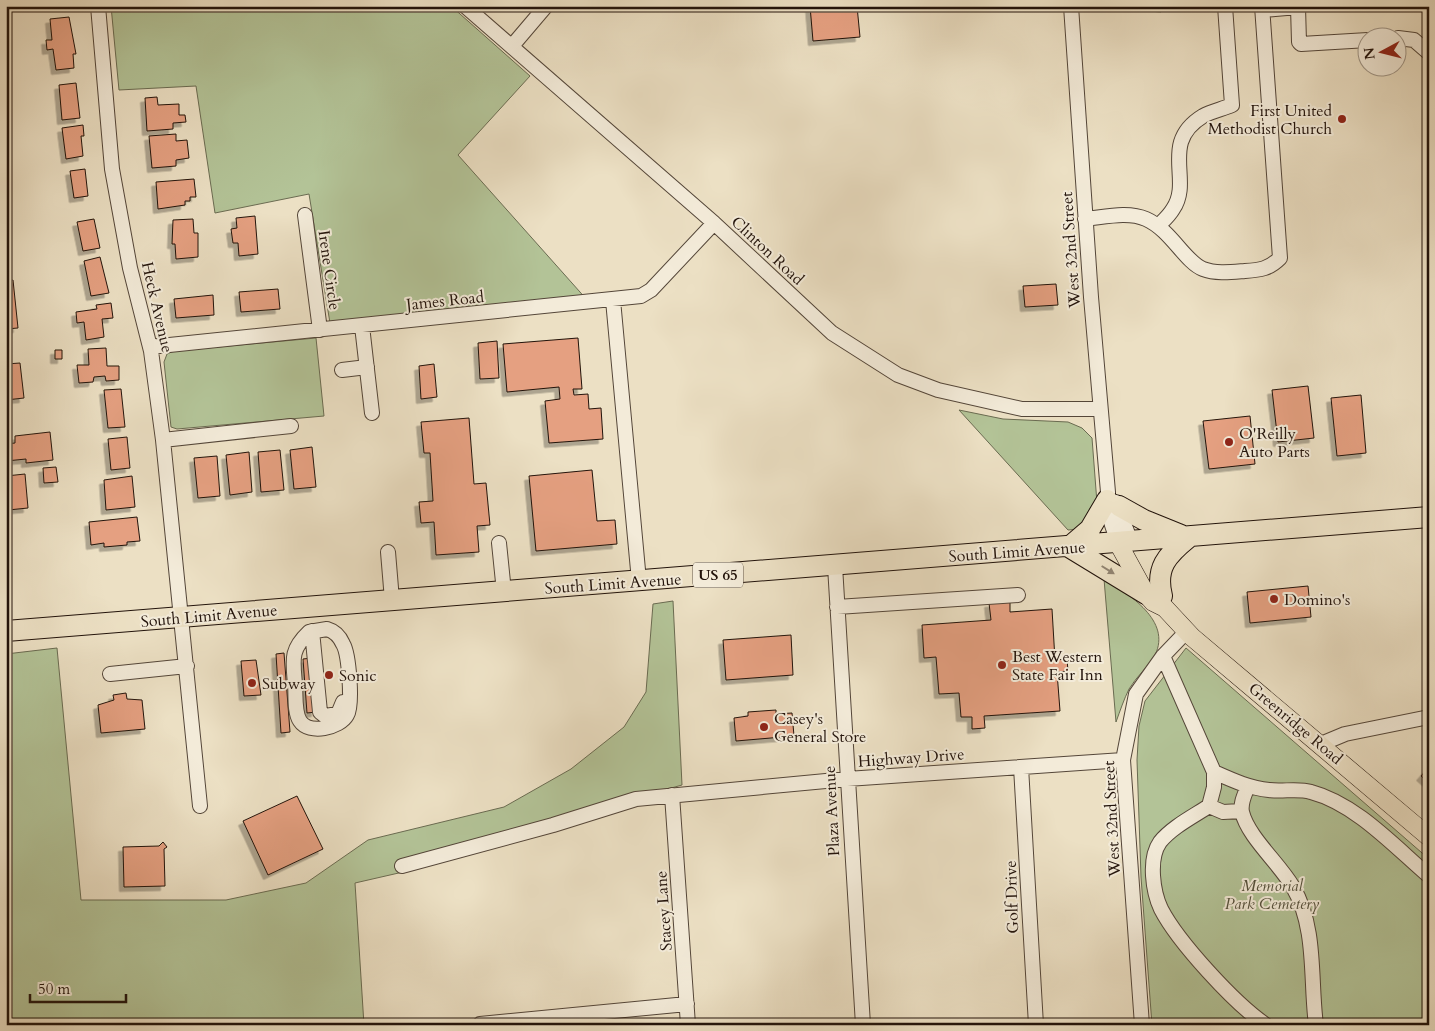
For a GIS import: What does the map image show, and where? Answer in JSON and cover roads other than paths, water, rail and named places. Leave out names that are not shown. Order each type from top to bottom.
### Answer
[{"type":"highway","points":[[1112,499],[1160,528],[1188,538],[1175,548],[1162,567],[1158,600],[1069,547],[1090,529],[1112,499]]},
{"type":"highway","name":"South Limit Avenue","points":[[6,631],[1429,518]]},
{"type":"main road","name":"Greenridge Road","points":[[1125,543],[1146,572],[1158,600],[1187,631],[1429,837]]},
{"type":"street","name":"Heck Avenue","points":[[98,6],[112,169],[130,268],[150,347],[163,440],[200,806]]},
{"type":"street","name":"Clinton Road","points":[[464,6],[714,223],[832,333],[898,375],[938,390],[1022,409],[1100,409]]},
{"type":"street","points":[[512,46],[546,6]]},
{"type":"street","name":"West 32nd Street","points":[[1071,6],[1100,409],[1112,499],[1125,543]]},
{"type":"street","points":[[1158,226],[1174,209],[1179,192],[1178,159],[1182,138],[1190,126],[1204,115],[1232,105],[1225,6]]},
{"type":"street","points":[[1085,219],[1134,215],[1158,226],[1203,269],[1224,272],[1261,270],[1272,267],[1280,258],[1263,8],[1298,7],[1299,42],[1302,44],[1358,41]]},
{"type":"street","points":[[1408,39],[1414,40],[1429,53]]},
{"type":"street","name":"Irene Circle","points":[[305,215],[320,330]]},
{"type":"street","name":"James Road","points":[[150,347],[640,296],[651,290],[714,223]]},
{"type":"street","points":[[613,300],[640,581]]},
{"type":"street","points":[[362,326],[372,413]]},
{"type":"street","points":[[342,370],[367,366]]},
{"type":"street","points":[[163,440],[291,426]]},
{"type":"street","points":[[500,543],[504,592]]},
{"type":"street","points":[[388,552],[392,600]]},
{"type":"street","name":"Plaza Avenue","points":[[835,566],[863,1025]]},
{"type":"street","points":[[837,607],[1018,595]]},
{"type":"street","points":[[315,606],[314,631],[318,705],[325,716],[338,714],[342,708],[342,673],[346,658]]},
{"type":"street","points":[[332,630],[343,643],[346,658],[350,704],[346,718],[332,727],[313,728],[305,726],[300,721],[298,712],[293,660],[294,649],[301,639],[314,631],[332,630]]},
{"type":"street","name":"West 32nd Street","points":[[1142,1025],[1123,760],[1136,694],[1163,656],[1187,631]]},
{"type":"street","points":[[1163,656],[1214,772],[1214,787],[1210,806],[1188,820],[1160,843],[1154,864],[1153,887],[1162,910],[1194,954],[1222,985],[1266,1025]]},
{"type":"street","points":[[110,674],[187,666]]},
{"type":"street","points":[[1321,744],[1345,734],[1429,717]]},
{"type":"street","name":"Highway Drive","points":[[402,866],[553,825],[636,799],[847,779],[1123,760]]},
{"type":"street","name":"Golf Drive","points":[[1021,767],[1036,1025]]},
{"type":"street","points":[[1214,772],[1248,786],[1270,790],[1309,791],[1327,798],[1345,808],[1383,836],[1429,876]]},
{"type":"street","points":[[1248,786],[1242,800],[1242,811],[1249,827],[1293,887],[1302,908],[1313,963],[1316,1025]]},
{"type":"street","name":"Stacey Lane","points":[[672,795],[688,1025]]},
{"type":"street","points":[[1210,806],[1222,812],[1242,811]]},
{"type":"street","points":[[480,1024],[687,1004]]},
{"type":"place","name":"First United Methodist Church","points":[[1342,119]]},
{"type":"place","name":"O'Reilly Auto Parts","points":[[1229,442]]},
{"type":"place","name":"Domino's","points":[[1274,599]]},
{"type":"place","name":"Best Western State Fair Inn","points":[[1002,665]]},
{"type":"place","name":"Sonic","points":[[329,675]]},
{"type":"place","name":"Subway","points":[[252,683]]},
{"type":"place","name":"Casey's General Store","points":[[764,727]]},
{"type":"park label","name":"Memorial Park Cemetery","points":[[1272,894]]}]
